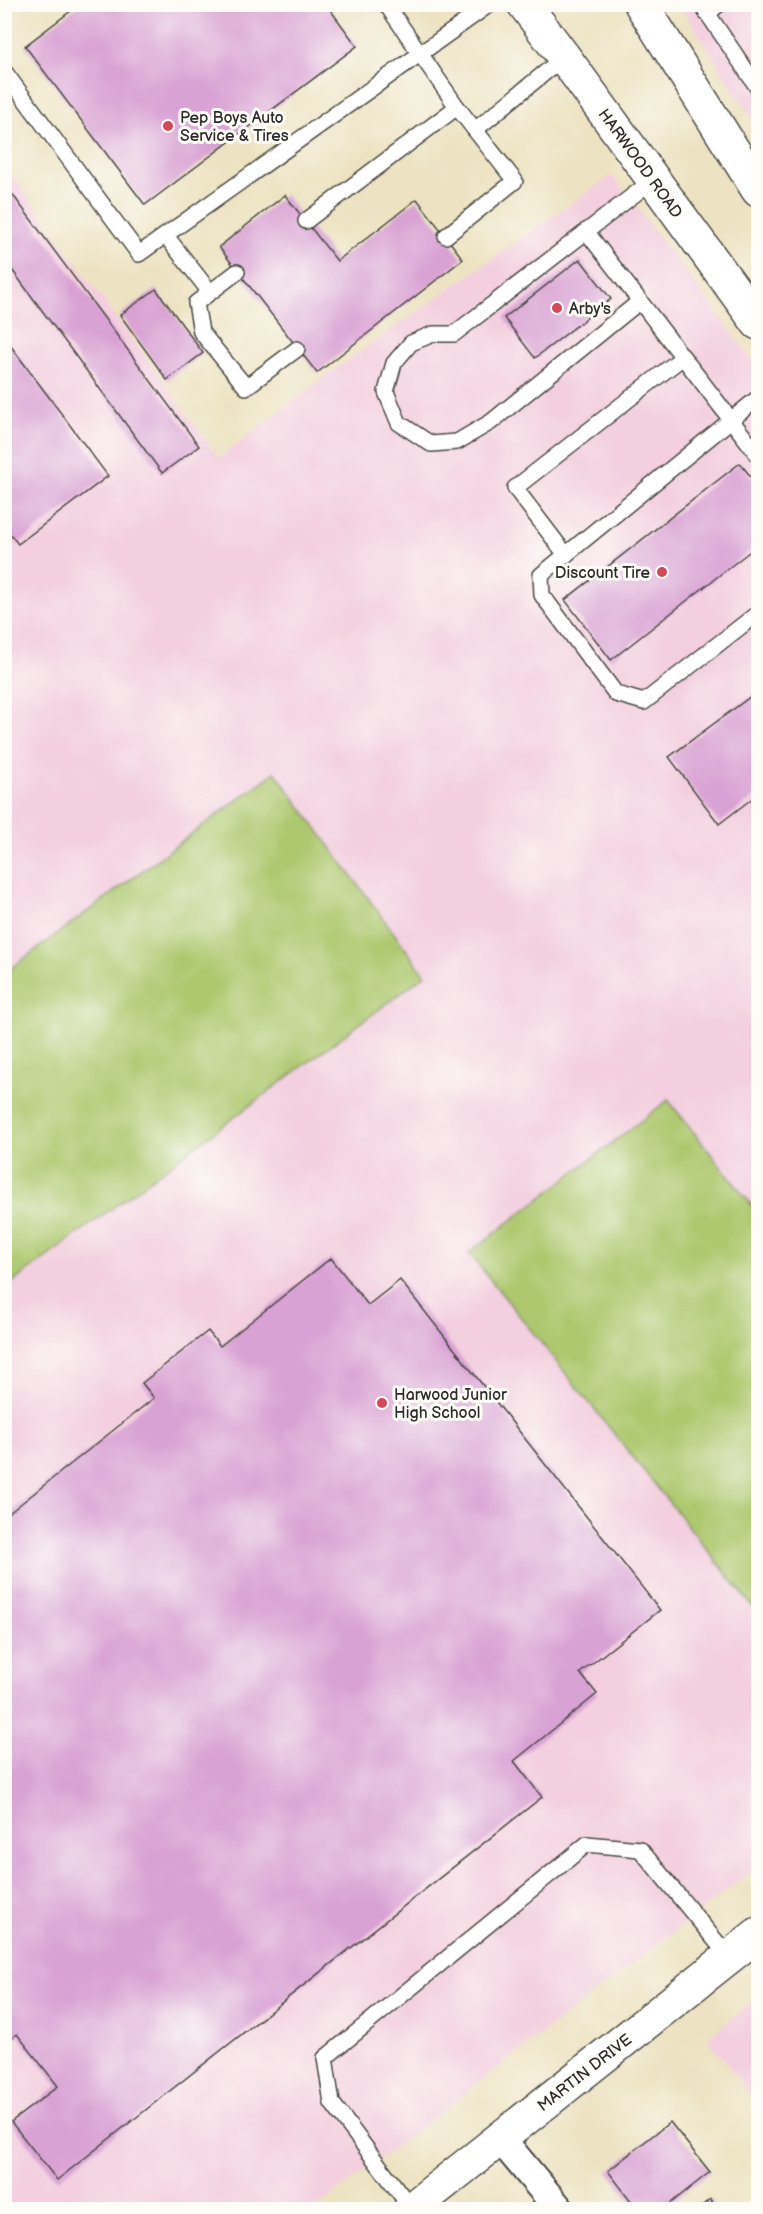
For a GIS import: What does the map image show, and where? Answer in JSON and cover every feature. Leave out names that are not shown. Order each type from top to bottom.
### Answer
[{"type":"main road","points":[[641,4],[759,190]]},
{"type":"main road","name":"HARWOOD ROAD","points":[[537,9],[564,57],[759,323]]},
{"type":"main road","name":"MARTIN DRIVE","points":[[410,2209],[759,1934]]},
{"type":"street","points":[[500,2138],[560,2210]]},
{"type":"lane","points":[[386,4],[457,106],[515,181],[446,236]]},
{"type":"lane","points":[[4,71],[139,254],[490,4]]},
{"type":"lane","points":[[709,8],[758,87]]},
{"type":"lane","points":[[475,130],[564,57]]},
{"type":"lane","points":[[306,221],[457,106]]},
{"type":"lane","points":[[639,302],[491,422],[457,442],[431,444],[399,423],[386,392],[394,363],[411,343],[433,334],[454,334],[653,180]]},
{"type":"lane","points":[[586,231],[759,455]]},
{"type":"lane","points":[[166,236],[210,292]]},
{"type":"lane","points":[[237,272],[196,303],[201,332],[246,387],[297,349]]},
{"type":"lane","points":[[566,555],[515,488],[683,357]]},
{"type":"lane","points":[[759,398],[541,575],[542,595],[616,694],[644,702],[759,613]]},
{"type":"lane","points":[[410,2209],[332,2103],[324,2058],[586,1844],[640,1849],[729,1958]]},
{"type":"shaded area","points":[[680,5],[758,5],[758,125],[738,97]]},
{"type":"shaded area","name":"Harwood Junior High School","points":[[4,164],[219,458],[328,374],[612,175],[758,367],[758,1866],[315,2209],[5,2209]]},
{"type":"shaded area","points":[[758,1998],[758,2105],[707,2038]]},
{"type":"green space","points":[[275,772],[425,975],[5,1288],[5,973]]},
{"type":"green space","points":[[668,1100],[758,1213],[758,1613],[469,1253]]},
{"type":"building","name":"Pep Boys Auto Service & Tires","points":[[80,4],[326,4],[357,46],[145,205],[25,46]]},
{"type":"building","points":[[4,183],[199,446],[162,473],[4,259]]},
{"type":"building","points":[[285,195],[337,261],[417,199],[463,259],[317,373],[219,247]]},
{"type":"building","name":"Arby's","points":[[580,259],[611,299],[535,358],[504,318]]},
{"type":"building","points":[[156,289],[203,353],[167,380],[120,315]]},
{"type":"building","points":[[4,337],[108,476],[18,544],[4,526]]},
{"type":"building","name":"Discount Tire","points":[[740,463],[758,486],[758,545],[611,660],[565,600]]},
{"type":"building","points":[[758,691],[758,794],[719,824],[669,757]]},
{"type":"building","points":[[331,1258],[368,1305],[400,1280],[660,1610],[580,1673],[597,1694],[514,1761],[542,1797],[57,2180],[11,2122],[58,2086],[17,2034],[4,2044],[4,1517],[154,1398],[142,1383],[208,1331],[220,1346]]},
{"type":"building","points":[[670,2122],[710,2172],[662,2210],[638,2210],[608,2171]]},
{"type":"building","points":[[710,2199],[718,2210],[697,2210]]},
{"type":"place","name":"Pep Boys Auto Service & Tires","points":[[168,126]]},
{"type":"place","name":"Arby's","points":[[557,308]]},
{"type":"place","name":"Discount Tire","points":[[662,572]]},
{"type":"place","name":"Harwood Junior High School","points":[[382,1403]]}]
